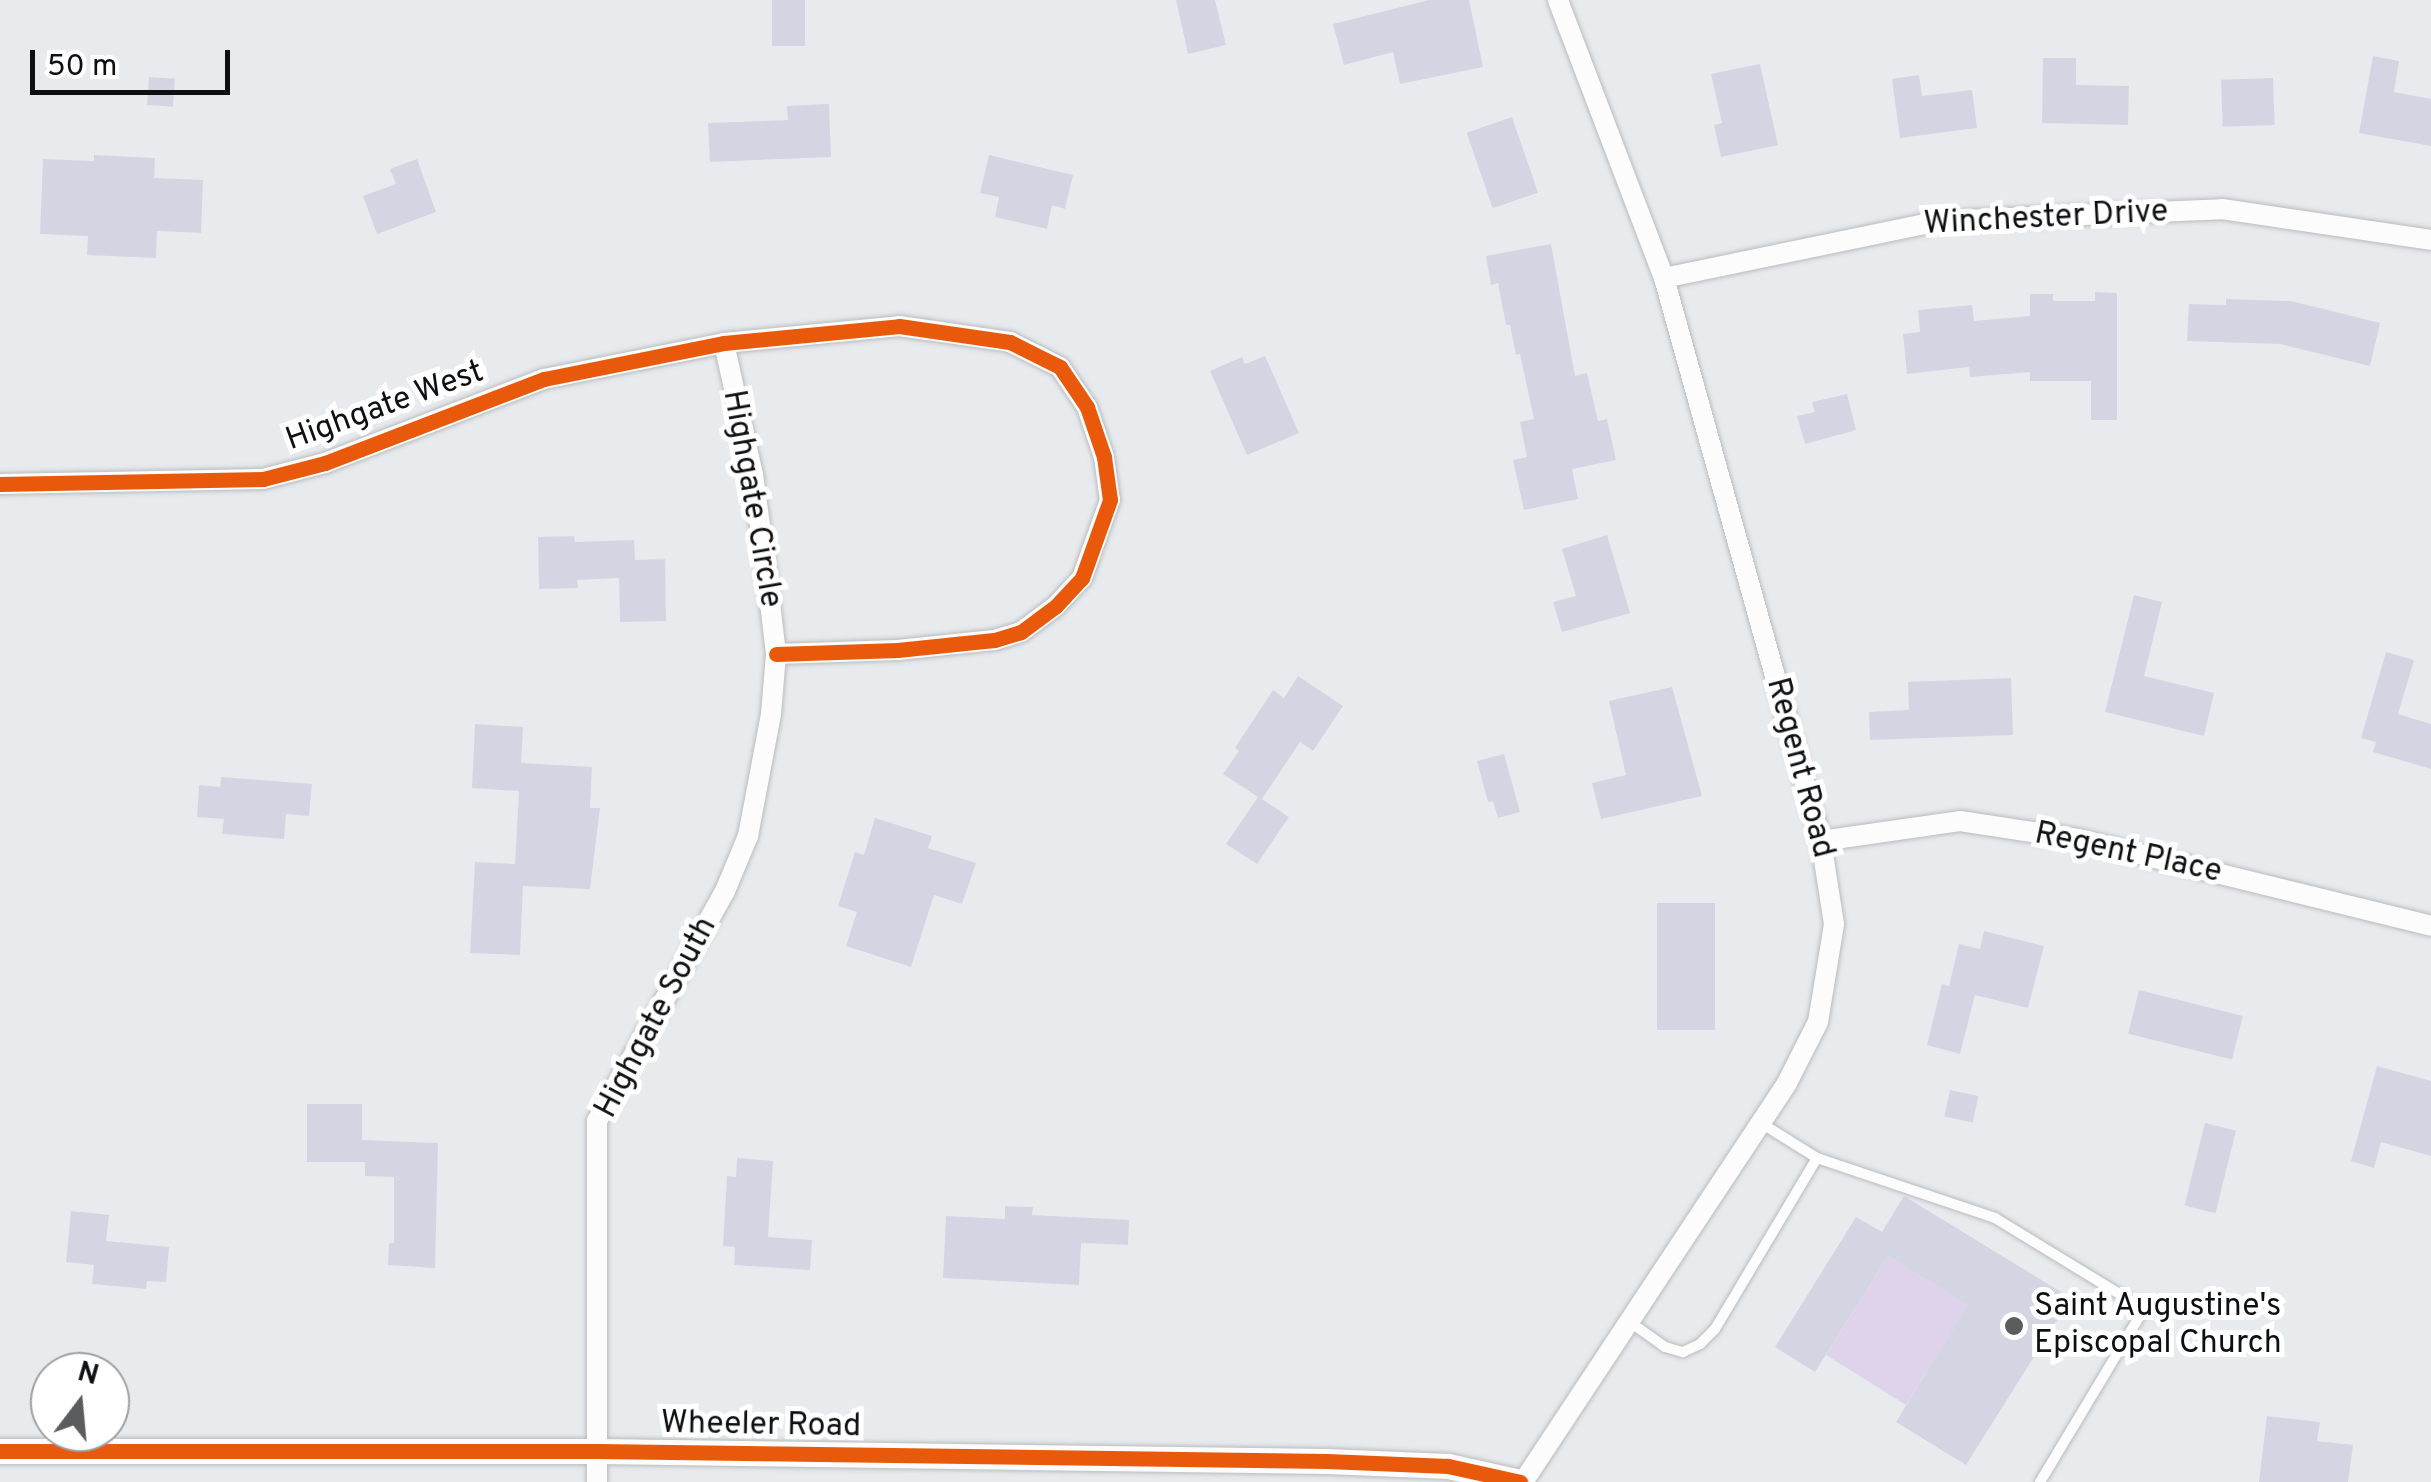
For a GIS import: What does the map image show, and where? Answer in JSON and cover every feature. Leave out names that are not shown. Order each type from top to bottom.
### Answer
[{"type":"street","name":"Regent Road","points":[[1521,1482],[1787,1083],[1818,1022],[1834,924],[1821,841],[1664,278],[1558,0]]},
{"type":"street","name":"Winchester Drive","points":[[1664,278],[1940,221],[2222,210],[2431,240]]},
{"type":"street","name":"Highgate Circle","points":[[900,326],[1010,342],[1060,367],[1086,407],[1104,457],[1110,500],[1082,578],[1056,606],[1021,632],[994,640],[898,650],[776,654],[753,475],[724,343],[900,326]]},
{"type":"street","name":"Highgate West","points":[[0,484],[263,479],[324,463],[544,379],[724,343]]},
{"type":"street","name":"Highgate South","points":[[597,1482],[596,1121],[725,892],[748,836],[764,766],[776,654]]},
{"type":"street","name":"Regent Place","points":[[1821,841],[1960,822],[2078,838],[2431,926]]},
{"type":"street","name":"Wheeler Road","points":[[0,1451],[598,1452],[1326,1461],[1448,1466],[1521,1482]]},
{"type":"lane","points":[[1761,1123],[1818,1158],[1996,1218],[2144,1309],[2040,1482]]},
{"type":"lane","points":[[1629,1322],[1666,1347],[1683,1352],[1700,1344],[1716,1329],[1818,1158]]},
{"type":"shaded area","points":[[1888,1256],[1983,1314],[1958,1322],[1906,1405],[1826,1355]]},
{"type":"building","points":[[772,0],[805,0],[805,46],[772,46]]},
{"type":"building","points":[[1176,0],[1215,0],[1226,45],[1188,54]]},
{"type":"building","points":[[1429,0],[1469,0],[1483,67],[1400,84],[1393,52],[1344,65],[1333,24]]},
{"type":"building","points":[[2373,56],[2399,61],[2394,92],[2431,99],[2431,146],[2359,133]]},
{"type":"building","points":[[2043,58],[2076,58],[2076,85],[2129,86],[2128,125],[2042,123]]},
{"type":"building","points":[[1760,64],[1778,145],[1721,157],[1714,125],[1722,123],[1711,74]]},
{"type":"building","points":[[1919,75],[1922,96],[1972,90],[1977,128],[1900,138],[1892,79]]},
{"type":"building","points":[[149,77],[175,79],[173,107],[147,105]]},
{"type":"building","points":[[2273,78],[2275,125],[2223,127],[2221,80]]},
{"type":"building","points":[[829,104],[831,157],[710,162],[708,123],[788,120],[787,106]]},
{"type":"building","points":[[1512,117],[1538,193],[1493,208],[1467,133]]},
{"type":"building","points":[[94,155],[155,158],[154,178],[203,180],[201,233],[157,231],[156,258],[87,255],[88,236],[40,234],[43,159],[94,161]]},
{"type":"building","points":[[989,155],[1073,175],[1065,209],[1052,205],[1047,229],[995,217],[999,197],[980,193]]},
{"type":"building","points":[[417,159],[436,212],[377,234],[363,196],[396,184],[390,169]]},
{"type":"building","points":[[1551,244],[1575,376],[1587,373],[1598,421],[1607,419],[1616,460],[1572,469],[1578,499],[1524,510],[1513,460],[1527,457],[1520,422],[1534,419],[1520,354],[1516,355],[1510,325],[1506,325],[1498,283],[1491,285],[1486,256]]},
{"type":"building","points":[[2095,292],[2117,293],[2117,420],[2091,420],[2091,381],[2030,381],[2030,372],[1970,377],[1969,367],[1907,374],[1903,334],[1920,332],[1918,310],[1972,305],[1974,321],[2030,316],[2030,294],[2053,294],[2053,301],[2095,301]]},
{"type":"building","points":[[2226,299],[2291,301],[2380,323],[2370,366],[2280,344],[2187,341],[2189,304],[2226,305]]},
{"type":"building","points":[[1265,356],[1299,433],[1247,455],[1210,371],[1242,357],[1245,364]]},
{"type":"building","points":[[1847,394],[1856,430],[1805,444],[1797,416],[1815,412],[1812,402]]},
{"type":"building","points":[[1607,535],[1630,613],[1562,632],[1553,602],[1576,596],[1562,549]]},
{"type":"building","points":[[574,536],[575,542],[634,540],[635,560],[665,559],[666,621],[620,622],[619,578],[577,580],[578,588],[539,589],[538,537]]},
{"type":"building","points":[[2134,595],[2162,602],[2144,676],[2214,693],[2204,736],[2105,712]]},
{"type":"building","points":[[2386,652],[2414,660],[2398,714],[2431,724],[2431,769],[2373,752],[2376,742],[2361,738]]},
{"type":"building","points":[[1298,676],[1343,706],[1313,751],[1300,742],[1262,799],[1289,817],[1257,864],[1226,844],[1258,797],[1223,774],[1273,690],[1284,698]]},
{"type":"building","points":[[2011,678],[2013,735],[1870,740],[1869,712],[1909,710],[1908,682]]},
{"type":"building","points":[[1672,687],[1702,796],[1601,819],[1592,783],[1626,775],[1609,701]]},
{"type":"building","points":[[475,724],[523,727],[521,763],[592,767],[590,808],[600,808],[590,889],[523,886],[520,955],[470,953],[475,862],[515,864],[519,791],[472,788]]},
{"type":"building","points":[[1504,754],[1520,812],[1498,818],[1493,801],[1488,802],[1477,761]]},
{"type":"building","points":[[221,777],[312,784],[309,816],[286,814],[284,839],[222,834],[224,819],[197,817],[199,785],[220,787]]},
{"type":"building","points":[[875,818],[932,836],[928,848],[976,863],[962,904],[934,895],[911,967],[846,946],[857,912],[838,906],[855,852],[864,855]]},
{"type":"building","points":[[1657,903],[1715,903],[1715,1030],[1657,1030]]},
{"type":"building","points":[[1984,931],[2044,946],[2028,1008],[1975,995],[1960,1054],[1927,1045],[1942,984],[1949,986],[1959,944],[1980,949]]},
{"type":"building","points":[[2139,990],[2243,1016],[2232,1060],[2128,1034]]},
{"type":"building","points":[[2377,1066],[2431,1081],[2431,1156],[2381,1142],[2374,1168],[2351,1161]]},
{"type":"building","points":[[1950,1090],[1978,1096],[1973,1122],[1944,1116]]},
{"type":"building","points":[[307,1104],[362,1104],[362,1140],[438,1143],[435,1268],[388,1265],[389,1243],[394,1243],[394,1177],[365,1176],[365,1162],[307,1162]]},
{"type":"building","points":[[2205,1123],[2236,1131],[2215,1213],[2184,1205]]},
{"type":"building","points":[[737,1158],[773,1161],[768,1237],[812,1240],[810,1270],[734,1265],[735,1247],[723,1246],[727,1176],[736,1177]]},
{"type":"building","name":"Saint Augustine's Episcopal Church","points":[[1904,1196],[2071,1298],[1966,1465],[1896,1422],[1968,1305],[1888,1256],[1815,1372],[1775,1347],[1856,1217],[1882,1232]]},
{"type":"building","points":[[1005,1206],[1033,1207],[1032,1215],[1129,1220],[1128,1245],[1081,1243],[1079,1285],[943,1278],[946,1216],[1005,1219]]},
{"type":"building","points":[[71,1211],[109,1215],[106,1241],[169,1247],[166,1282],[147,1281],[146,1289],[92,1284],[94,1265],[66,1262]]},
{"type":"building","points":[[2267,1416],[2320,1422],[2317,1441],[2353,1445],[2348,1482],[2259,1482]]},
{"type":"cycle path","points":[[0,484],[263,479],[325,463],[544,379],[724,343],[899,326],[1010,342],[1060,367],[1087,407],[1104,457],[1110,500],[1082,578],[1056,606],[1021,632],[994,640],[898,650],[776,654]]},
{"type":"cycle path","points":[[0,1451],[598,1451],[1327,1461],[1448,1466],[1520,1482]]},
{"type":"place","name":"Saint Augustine's Episcopal Church","points":[[2014,1326]]}]
